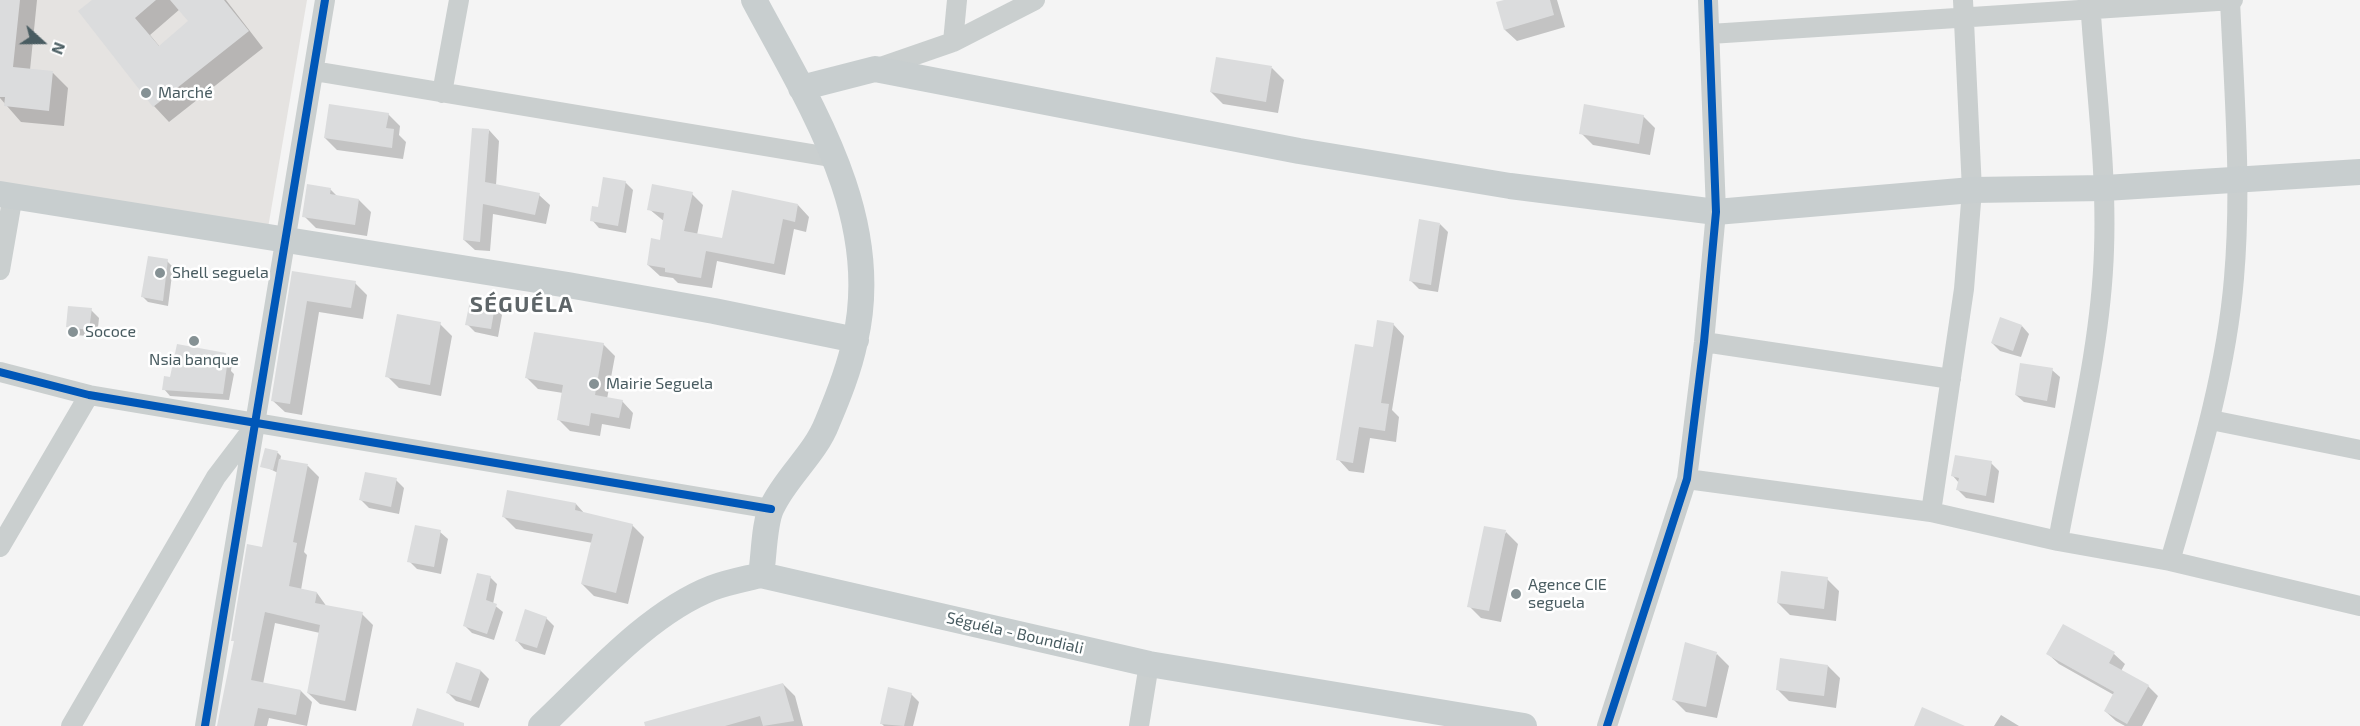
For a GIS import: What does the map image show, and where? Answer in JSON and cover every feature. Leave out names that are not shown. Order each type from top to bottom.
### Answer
[{"type":"main road","points":[[541,726],[632,641],[675,608],[712,588],[761,575],[771,508],[825,429],[843,383],[856,340],[861,303],[860,250],[851,200],[836,158],[754,0]]},
{"type":"main road","points":[[801,88],[875,69],[1299,151],[1510,186],[1716,212],[1972,190],[2105,188],[2360,172]]},
{"type":"main road","points":[[6,195],[568,285],[714,311],[856,340]]},
{"type":"main road","name":"Séguéla - Boundiali","points":[[761,575],[1149,664],[1524,726]]},
{"type":"street","points":[[205,726],[257,423],[325,0]]},
{"type":"street","points":[[442,93],[459,0]]},
{"type":"street","points":[[953,42],[957,0]]},
{"type":"street","points":[[875,69],[953,42],[1035,0]]},
{"type":"street","points":[[1607,726],[1687,479],[1704,342],[1716,212],[1708,0]]},
{"type":"street","points":[[1710,34],[1964,9],[2231,0],[2238,181],[2234,278],[2225,346],[2211,420],[2170,561]]},
{"type":"street","points":[[2058,542],[2096,335],[2104,252],[2105,188],[2091,5]]},
{"type":"street","points":[[1931,512],[1964,288],[1972,190],[1964,9]]},
{"type":"street","points":[[314,71],[836,158]]},
{"type":"street","points":[[0,270],[6,195]]},
{"type":"street","points":[[1704,342],[1951,380]]},
{"type":"street","points":[[0,372],[89,395],[771,508]]},
{"type":"street","points":[[0,547],[89,395]]},
{"type":"street","points":[[2211,420],[2360,450]]},
{"type":"street","points":[[71,726],[216,477],[257,423]]},
{"type":"street","points":[[1687,479],[1931,512],[2058,542],[2170,561],[2360,606]]},
{"type":"street","points":[[1139,726],[1149,664]]},
{"type":"shaded area","name":"Marché","points":[[0,0],[307,0],[268,228],[0,185]]},
{"type":"building","points":[[0,0],[20,0],[13,67],[53,71],[49,111],[4,106],[5,97],[0,97]]},
{"type":"building","points":[[92,0],[156,0],[135,18],[159,46],[188,21],[170,0],[224,0],[249,31],[153,107],[78,11]]},
{"type":"building","points":[[1550,0],[1554,15],[1504,30],[1496,2]]},
{"type":"building","points":[[1216,57],[1272,66],[1266,102],[1210,92]]},
{"type":"building","points":[[329,104],[389,113],[386,128],[394,129],[392,148],[324,138]]},
{"type":"building","points":[[1584,104],[1644,115],[1639,144],[1579,134]]},
{"type":"building","points":[[472,128],[489,129],[485,182],[540,193],[535,215],[483,204],[480,242],[463,240]]},
{"type":"building","points":[[603,177],[626,181],[618,226],[590,221],[592,206],[598,207]]},
{"type":"building","points":[[307,184],[331,188],[330,194],[359,199],[355,225],[302,217]]},
{"type":"building","points":[[652,184],[693,192],[684,231],[722,238],[732,190],[798,204],[795,222],[783,219],[774,264],[706,251],[701,278],[665,272],[665,268],[647,265],[651,238],[660,240],[664,213],[647,210]]},
{"type":"building","points":[[1419,219],[1440,223],[1431,285],[1409,281]]},
{"type":"building","points":[[148,256],[168,259],[163,301],[141,297]]},
{"type":"building","points":[[292,271],[356,281],[351,308],[307,301],[290,404],[271,401]]},
{"type":"building","points":[[470,301],[495,306],[491,329],[465,325]]},
{"type":"building","points":[[68,306],[92,308],[89,330],[66,327]]},
{"type":"building","points":[[397,314],[441,322],[430,385],[385,377]]},
{"type":"building","points":[[2000,317],[2022,325],[2013,351],[1991,343]]},
{"type":"building","points":[[1377,320],[1394,323],[1381,403],[1389,404],[1385,431],[1359,427],[1353,463],[1336,460],[1355,344],[1373,347]]},
{"type":"building","points":[[534,332],[604,343],[595,395],[623,400],[619,418],[591,413],[589,426],[557,420],[563,385],[525,378]]},
{"type":"building","points":[[177,344],[226,353],[224,365],[227,366],[223,394],[162,390],[164,376],[170,377]]},
{"type":"building","points":[[2020,363],[2053,368],[2047,401],[2015,395]]},
{"type":"building","points":[[265,448],[278,451],[273,470],[260,467]]},
{"type":"building","points":[[1955,455],[1992,461],[1986,496],[1956,490],[1959,478],[1951,476]]},
{"type":"building","points":[[279,459],[308,464],[293,542],[297,543],[289,586],[317,592],[315,603],[363,612],[345,701],[307,693],[320,625],[265,612],[251,680],[301,690],[296,715],[258,708],[254,726],[217,726],[234,641],[231,641],[247,544],[262,547]]},
{"type":"building","points":[[365,472],[397,478],[391,507],[359,500]]},
{"type":"building","points":[[507,490],[576,503],[575,510],[633,524],[616,593],[581,584],[593,534],[502,517]]},
{"type":"building","points":[[415,525],[441,530],[434,567],[407,562]]},
{"type":"building","points":[[1484,526],[1506,530],[1489,611],[1467,607]]},
{"type":"building","points":[[1781,571],[1828,577],[1824,609],[1777,603]]},
{"type":"building","points":[[477,573],[491,576],[486,600],[497,604],[487,634],[463,626]]},
{"type":"building","points":[[525,609],[547,617],[537,648],[515,641]]},
{"type":"building","points":[[2063,624],[2115,652],[2109,663],[2149,685],[2127,724],[2104,711],[2114,692],[2046,654]]},
{"type":"building","points":[[1685,642],[1717,652],[1706,707],[1672,700]]},
{"type":"building","points":[[1780,658],[1828,665],[1824,696],[1776,690]]},
{"type":"building","points":[[456,662],[481,670],[471,701],[446,693]]},
{"type":"building","points":[[783,683],[794,721],[763,726],[760,716],[725,726],[645,726],[644,722]]},
{"type":"building","points":[[888,687],[912,693],[904,726],[880,724]]},
{"type":"building","points":[[1922,707],[1965,726],[1914,726]]},
{"type":"building","points":[[417,708],[464,723],[464,726],[412,726]]},
{"type":"cycle path","points":[[205,726],[325,0]]},
{"type":"cycle path","points":[[1607,726],[1687,479],[1704,342],[1716,212],[1708,0]]},
{"type":"cycle path","points":[[0,372],[89,395],[771,509]]},
{"type":"place","name":"Marché","points":[[146,93]]},
{"type":"place","name":"Shell seguela","points":[[160,273]]},
{"type":"place","name":"Sococe","points":[[73,332]]},
{"type":"place","name":"Nsia banque","points":[[194,341]]},
{"type":"place","name":"Mairie Seguela","points":[[594,384]]},
{"type":"place","name":"Agence CIE seguela","points":[[1516,594]]},
{"type":"district","name":"SÉGUÉLA","points":[[522,305]]}]
